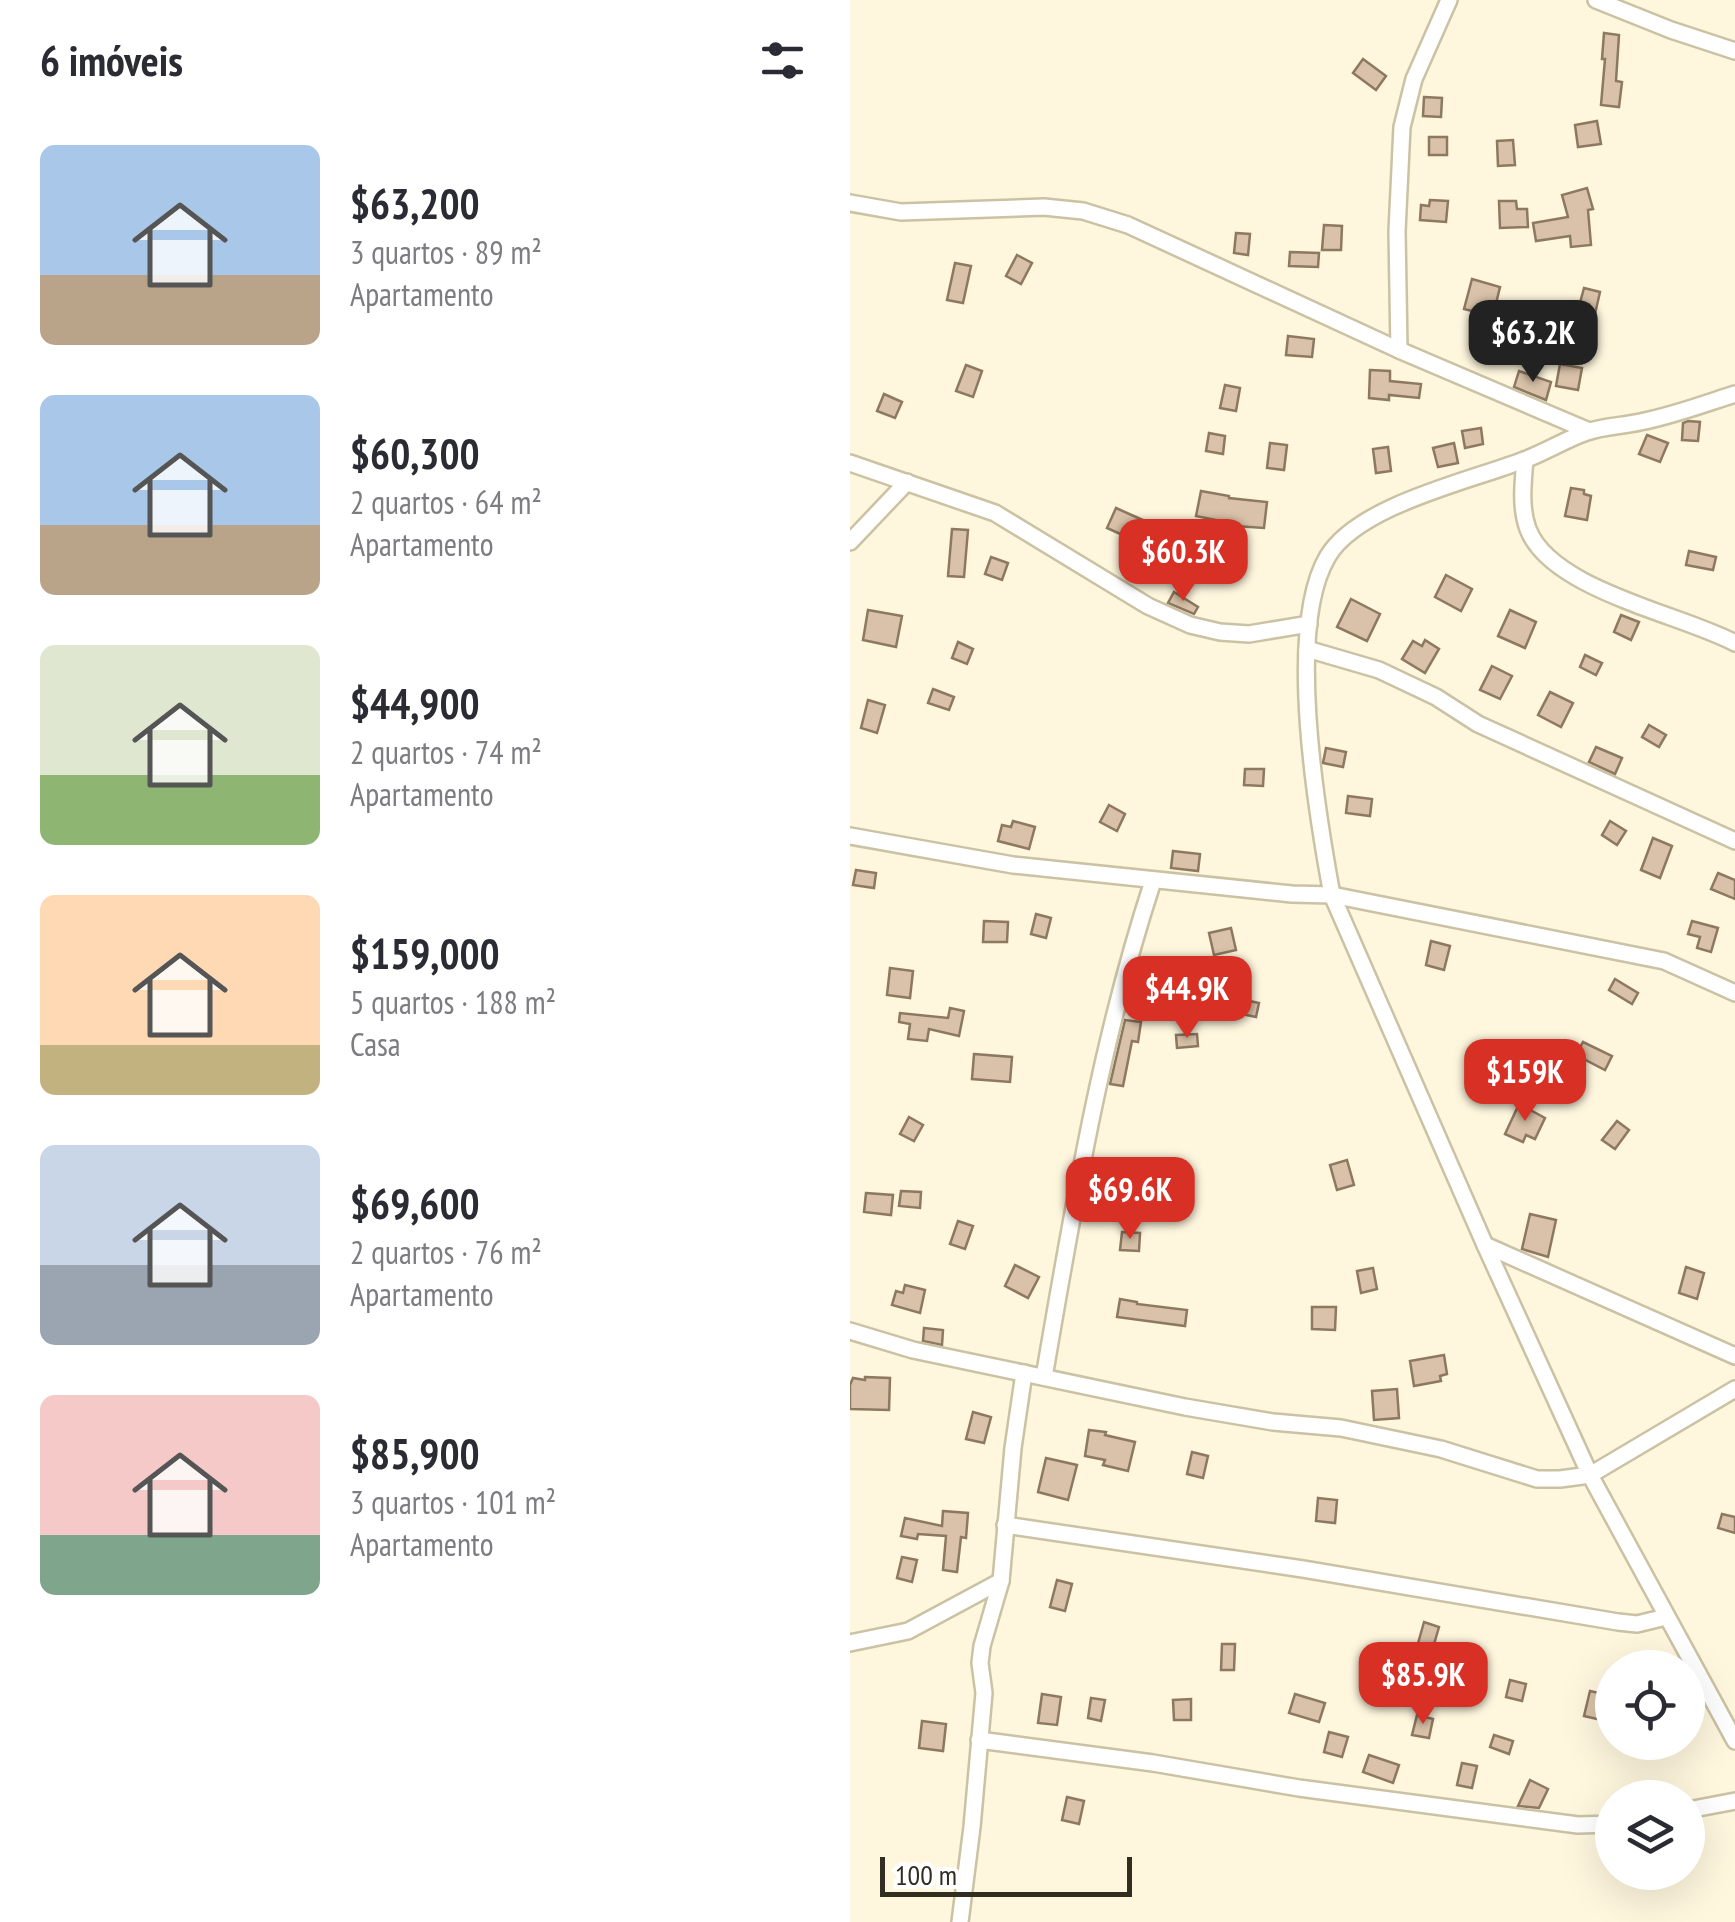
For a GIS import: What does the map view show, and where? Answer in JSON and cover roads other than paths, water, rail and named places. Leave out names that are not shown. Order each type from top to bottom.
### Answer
[{"type":"street","points":[[1398,350],[1397,231],[1402,127],[1414,79],[1449,0]]},
{"type":"street","points":[[1596,0],[1735,51]]},
{"type":"street","points":[[850,203],[901,212],[1044,207],[1084,211],[1128,225],[1398,350],[1589,431]]},
{"type":"street","points":[[1735,394],[1642,422],[1589,431],[1525,460],[1400,504],[1361,524],[1328,555],[1317,582],[1307,649],[1310,735],[1320,834],[1332,895],[1590,1474],[1735,1741]]},
{"type":"street","points":[[1525,460],[1523,489],[1528,529],[1538,549],[1559,567],[1592,585],[1735,642]]},
{"type":"street","points":[[850,463],[994,514],[1148,606],[1190,625],[1248,634],[1309,624]]},
{"type":"street","points":[[850,542],[907,482]]},
{"type":"street","points":[[1307,649],[1379,670],[1436,697],[1478,724],[1735,841]]},
{"type":"street","points":[[850,836],[1013,865],[1332,895],[1664,961],[1735,993]]},
{"type":"street","points":[[1044,1377],[1088,1126],[1153,880]]},
{"type":"street","points":[[1485,1245],[1735,1356]]},
{"type":"street","points":[[850,1332],[913,1350],[1203,1410],[1341,1428],[1441,1449],[1537,1479],[1590,1474],[1735,1389]]},
{"type":"street","points":[[960,1922],[984,1694],[980,1663],[1001,1581],[1024,1374]]},
{"type":"street","points":[[1005,1525],[1284,1566],[1618,1622],[1637,1624],[1666,1617]]},
{"type":"street","points":[[850,1642],[908,1631],[1001,1581]]},
{"type":"street","points":[[979,1740],[1153,1763],[1318,1791],[1595,1824]]},
{"type":"street","points":[[1705,1807],[1735,1801]]}]
